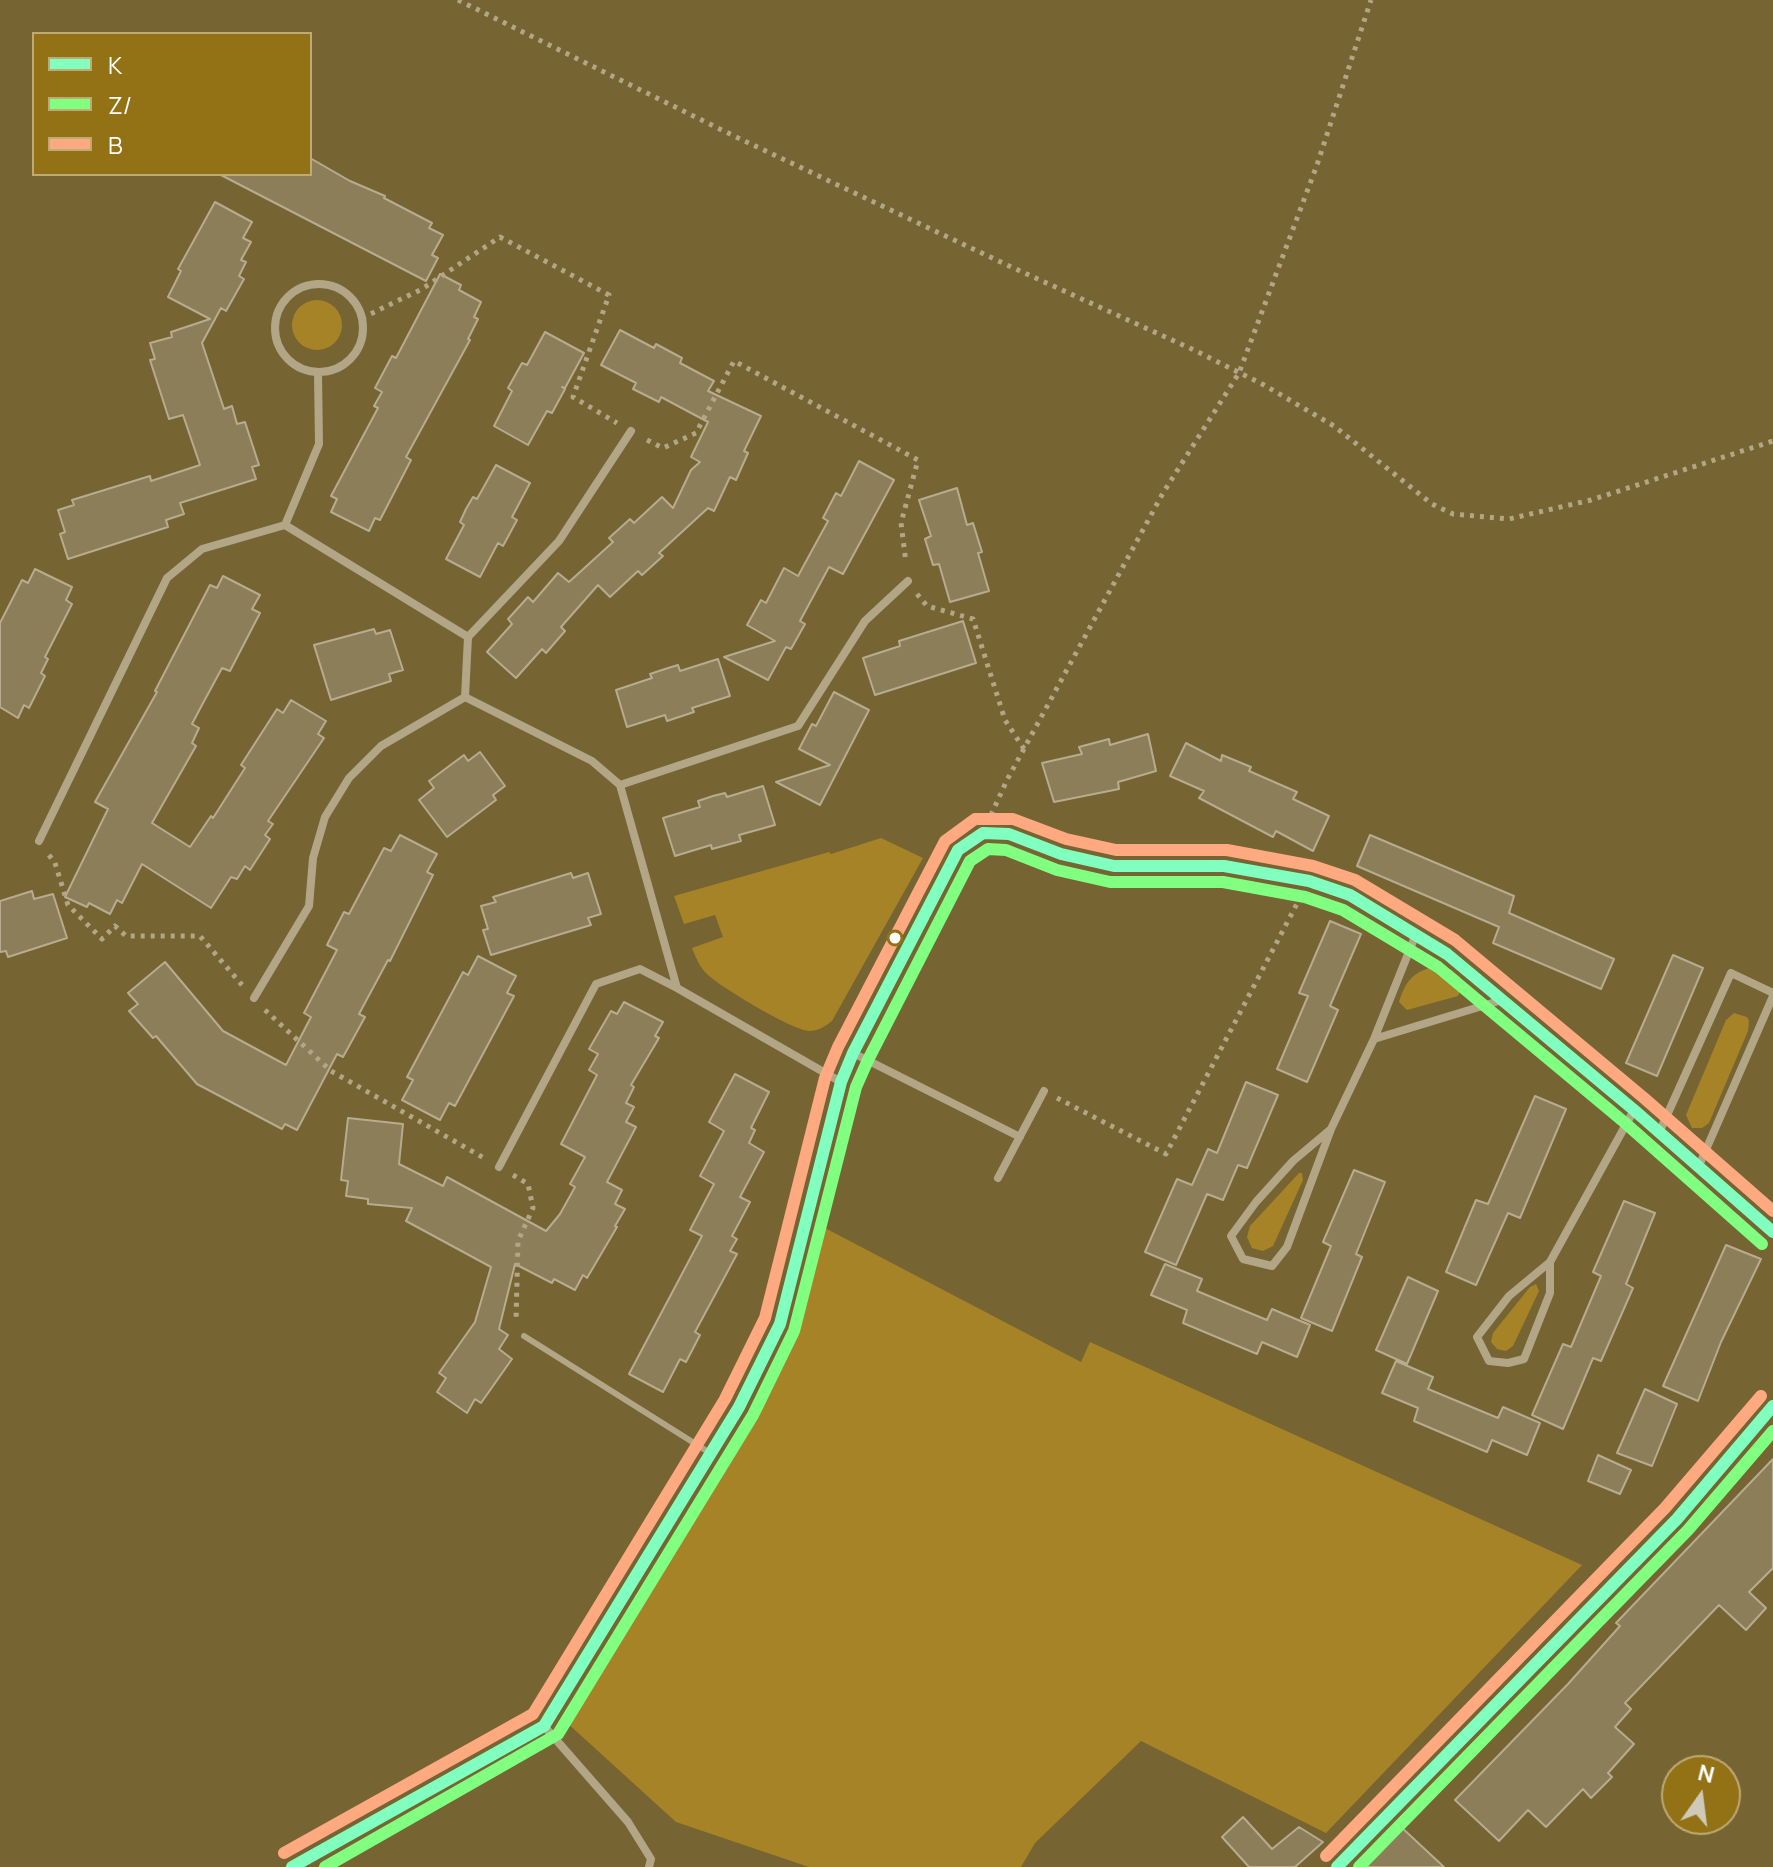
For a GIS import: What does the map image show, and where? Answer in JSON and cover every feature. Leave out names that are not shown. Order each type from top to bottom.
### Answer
[{"type":"street","points":[[332,285],[346,292],[356,303],[362,318],[363,334],[358,349],[348,362],[334,370],[318,373],[303,370],[280,351],[275,336],[275,321],[280,306],[289,295],[302,287],[332,285]]},
{"type":"street","points":[[285,525],[319,444],[318,373]]},
{"type":"street","points":[[465,697],[468,637],[559,541],[631,431]]},
{"type":"street","points":[[39,841],[167,578],[202,549],[285,525],[468,637]]},
{"type":"street","points":[[620,785],[798,726],[865,621],[908,581]]},
{"type":"street","points":[[465,697],[592,761],[620,785],[677,988]]},
{"type":"street","points":[[254,998],[309,906],[313,858],[325,817],[349,778],[381,746],[465,697]]},
{"type":"street","points":[[292,1867],[544,1726],[739,1407],[780,1324],[841,1082],[958,850],[983,833],[1009,834],[1061,854],[1114,866],[1224,866],[1309,881],[1350,895],[1447,954],[1634,1110],[1773,1232]]},
{"type":"street","points":[[1331,1129],[1293,1161],[1231,1236],[1243,1259],[1272,1266],[1287,1247],[1331,1129],[1374,1039],[1416,934]]},
{"type":"street","points":[[499,1167],[596,984],[640,969],[841,1082]]},
{"type":"street","points":[[1659,1133],[1731,973],[1773,994],[1698,1168]]},
{"type":"street","points":[[1374,1039],[1502,1000]]},
{"type":"street","points":[[853,1053],[1020,1137]]},
{"type":"street","points":[[998,1178],[1044,1091]]},
{"type":"street","points":[[1550,1262],[1550,1293],[1524,1359],[1508,1363],[1489,1361],[1477,1337],[1509,1296],[1550,1262],[1634,1110]]},
{"type":"street","points":[[1337,1867],[1677,1519],[1773,1406]]},
{"type":"street","points":[[544,1726],[628,1822],[651,1859],[649,1867]]},
{"type":"lane","points":[[524,1336],[710,1453]]},
{"type":"path","points":[[458,0],[732,135],[1239,373],[1334,426],[1432,504],[1453,514],[1509,519],[1591,500],[1773,441]]},
{"type":"path","points":[[983,833],[1024,749],[1163,493],[1239,373],[1317,165],[1371,0]]},
{"type":"path","points":[[362,318],[422,289],[500,237],[609,295],[573,397],[631,431],[663,448],[696,433],[734,361],[918,460],[901,523],[908,581],[927,606],[973,619],[1005,720],[1024,749]]},
{"type":"path","points":[[39,841],[55,863],[68,905],[102,939],[115,926],[126,936],[200,936],[279,1025],[331,1071],[528,1184],[533,1208],[518,1241],[515,1331],[524,1336]]},
{"type":"path","points":[[1044,1091],[1166,1154],[1309,881]]},
{"type":"shaded area","points":[[317,300],[334,308],[342,325],[334,342],[317,350],[300,342],[292,325],[300,308]]},
{"type":"shaded area","points":[[881,838],[923,858],[830,1023],[809,1031],[788,1024],[727,989],[703,969],[692,948],[723,937],[715,915],[684,924],[674,896]]},
{"type":"shaded area","points":[[1436,966],[1450,969],[1460,977],[1462,987],[1458,996],[1407,1010],[1399,1002],[1404,988],[1416,974]]},
{"type":"shaded area","points":[[1734,1013],[1747,1017],[1748,1031],[1709,1123],[1702,1128],[1692,1128],[1686,1115],[1726,1020]]},
{"type":"shaded area","points":[[1302,1173],[1303,1180],[1273,1246],[1263,1251],[1252,1248],[1247,1237],[1250,1226]]},
{"type":"shaded area","points":[[823,1227],[1081,1362],[1090,1342],[1582,1565],[1326,1833],[1141,1741],[1035,1843],[1021,1867],[809,1867],[676,1822],[565,1721],[796,1333]]},
{"type":"shaded area","points":[[1536,1284],[1539,1291],[1513,1346],[1506,1351],[1497,1349],[1491,1342],[1493,1333],[1530,1287]]},
{"type":"building","points":[[312,159],[385,196],[432,223],[429,228],[443,235],[432,255],[438,258],[426,281],[223,176],[312,176]]},
{"type":"building","points":[[215,202],[252,222],[243,238],[251,242],[241,260],[246,262],[239,276],[244,279],[226,311],[221,308],[202,343],[224,409],[232,406],[237,424],[245,422],[259,465],[252,467],[256,479],[180,503],[184,514],[166,520],[168,527],[68,559],[60,534],[65,532],[58,510],[74,505],[72,500],[150,476],[151,481],[200,465],[183,415],[169,419],[150,360],[155,359],[150,343],[172,337],[171,332],[210,319],[168,297],[181,271],[178,269]]},
{"type":"building","points":[[440,274],[461,285],[459,290],[481,302],[474,317],[478,319],[470,340],[406,457],[411,460],[380,520],[375,518],[369,531],[331,512],[337,499],[331,496],[378,408],[374,406],[382,392],[375,388],[392,356],[396,358]]},
{"type":"building","points":[[620,330],[654,348],[656,344],[682,358],[680,363],[714,381],[708,391],[761,416],[744,451],[748,453],[736,480],[730,477],[714,511],[708,508],[659,553],[663,556],[642,575],[638,571],[610,597],[598,585],[561,627],[565,631],[546,653],[542,649],[516,678],[487,652],[512,624],[508,619],[528,597],[533,602],[558,573],[569,582],[613,542],[609,538],[630,519],[634,523],[662,497],[673,508],[691,470],[700,462],[691,457],[708,422],[661,397],[659,402],[633,389],[636,383],[601,365]]},
{"type":"building","points":[[545,332],[584,353],[565,388],[562,387],[565,389],[552,413],[547,411],[528,445],[494,426],[512,391],[508,388],[522,363],[527,365]]},
{"type":"building","points":[[859,461],[894,480],[843,574],[829,567],[800,621],[805,624],[791,649],[786,647],[768,680],[724,657],[775,641],[747,625],[761,600],[766,603],[784,568],[798,576],[828,521],[823,518],[836,493],[841,496]]},
{"type":"building","points":[[496,465],[530,483],[512,517],[517,520],[503,546],[498,543],[480,577],[446,559],[464,525],[460,522],[466,509],[473,497],[477,499]]},
{"type":"building","points":[[957,488],[967,525],[973,523],[989,591],[950,602],[939,564],[933,565],[925,539],[931,536],[919,500]]},
{"type":"building","points":[[35,569],[72,587],[66,600],[72,604],[45,657],[48,659],[41,673],[45,676],[29,708],[24,705],[18,718],[0,707],[0,623],[22,580],[28,583]]},
{"type":"building","points":[[223,576],[260,595],[252,609],[260,613],[230,671],[222,668],[192,724],[199,728],[192,743],[196,746],[152,823],[190,847],[245,768],[241,765],[277,709],[283,713],[291,700],[326,721],[318,734],[324,738],[268,821],[273,824],[265,835],[270,839],[250,870],[245,866],[237,879],[231,877],[211,908],[142,864],[122,903],[117,900],[110,914],[89,903],[87,907],[65,897],[108,809],[95,802],[157,692],[210,585],[217,588]]},
{"type":"building","points":[[963,621],[976,663],[875,695],[863,658],[900,646],[899,641]]},
{"type":"building","points":[[374,629],[376,634],[390,630],[403,670],[389,674],[391,681],[331,700],[314,645]]},
{"type":"building","points":[[718,659],[730,696],[692,708],[694,712],[667,721],[665,715],[627,727],[616,690],[678,665],[680,671]]},
{"type":"building","points":[[834,692],[869,710],[820,805],[776,782],[830,765],[799,749],[812,724],[816,726]]},
{"type":"building","points":[[1148,734],[1156,771],[1118,782],[1119,789],[1054,802],[1042,763],[1082,754],[1079,747],[1109,739],[1110,745]]},
{"type":"building","points":[[1186,743],[1221,761],[1222,755],[1251,767],[1249,771],[1297,792],[1293,799],[1329,816],[1313,851],[1276,831],[1273,837],[1199,798],[1204,791],[1170,776]]},
{"type":"building","points":[[480,752],[505,786],[493,795],[496,800],[447,837],[419,800],[434,788],[429,781],[464,755],[468,761]]},
{"type":"building","points":[[763,786],[775,825],[739,835],[741,841],[712,849],[711,845],[675,856],[663,818],[700,807],[698,801],[713,796],[725,793],[727,797]]},
{"type":"building","points":[[400,835],[437,854],[427,872],[433,875],[390,961],[359,1014],[365,1017],[343,1057],[337,1054],[297,1130],[285,1124],[282,1129],[197,1084],[156,1036],[153,1038],[129,1011],[138,1004],[128,993],[165,962],[223,1031],[286,1065],[311,1017],[304,1013],[337,950],[327,945],[344,912],[349,914],[384,848],[391,851]]},
{"type":"building","points":[[1370,835],[1514,896],[1509,913],[1614,959],[1601,989],[1493,943],[1499,927],[1357,866]]},
{"type":"building","points":[[571,873],[573,878],[588,873],[601,914],[588,918],[591,925],[491,955],[483,930],[488,929],[481,906],[496,902],[493,897]]},
{"type":"building","points":[[32,891],[34,899],[53,894],[67,938],[8,957],[6,951],[0,952],[0,901]]},
{"type":"building","points":[[1330,921],[1361,934],[1330,1006],[1338,1010],[1307,1082],[1277,1069],[1308,996],[1299,993]]},
{"type":"building","points":[[1673,955],[1703,968],[1657,1076],[1626,1063]]},
{"type":"building","points":[[478,956],[516,976],[507,993],[514,996],[455,1106],[449,1103],[440,1120],[402,1100],[413,1080],[407,1077],[463,972],[468,975]]},
{"type":"building","points":[[624,1002],[663,1022],[655,1036],[659,1038],[631,1085],[634,1087],[626,1103],[634,1107],[626,1122],[636,1127],[607,1182],[622,1190],[615,1204],[625,1209],[587,1278],[583,1275],[575,1290],[554,1279],[552,1283],[515,1264],[499,1329],[508,1335],[499,1349],[512,1359],[481,1403],[475,1399],[467,1413],[437,1392],[446,1378],[439,1373],[475,1322],[491,1267],[406,1221],[412,1208],[368,1204],[368,1199],[346,1196],[348,1181],[341,1180],[348,1118],[403,1124],[399,1164],[443,1186],[447,1177],[546,1231],[575,1187],[570,1184],[585,1157],[561,1144],[597,1075],[589,1070],[598,1054],[589,1049],[611,1011],[617,1014]]},
{"type":"building","points":[[735,1074],[769,1092],[751,1128],[755,1130],[749,1143],[764,1152],[740,1197],[750,1202],[732,1236],[737,1239],[730,1251],[737,1254],[695,1332],[700,1335],[686,1362],[680,1359],[663,1392],[629,1374],[702,1236],[690,1230],[714,1184],[700,1176],[724,1131],[709,1122]]},
{"type":"building","points":[[1246,1082],[1278,1095],[1247,1168],[1238,1165],[1223,1200],[1207,1194],[1176,1265],[1145,1252],[1177,1179],[1192,1185],[1208,1149],[1217,1153]]},
{"type":"building","points":[[1535,1096],[1566,1109],[1520,1218],[1508,1213],[1476,1285],[1446,1272],[1476,1200],[1488,1204]]},
{"type":"building","points":[[1354,1170],[1385,1182],[1356,1254],[1362,1257],[1332,1331],[1301,1318],[1331,1246],[1323,1242]]},
{"type":"building","points":[[1624,1201],[1655,1213],[1626,1284],[1633,1288],[1601,1361],[1593,1358],[1563,1429],[1532,1415],[1563,1344],[1571,1347],[1601,1276],[1593,1272]]},
{"type":"building","points":[[1726,1245],[1761,1259],[1721,1342],[1698,1401],[1663,1386]]},
{"type":"building","points":[[1165,1264],[1202,1279],[1197,1291],[1267,1320],[1272,1309],[1310,1325],[1297,1357],[1262,1342],[1257,1354],[1183,1323],[1187,1310],[1151,1295]]},
{"type":"building","points":[[1408,1277],[1438,1291],[1407,1364],[1376,1350]]},
{"type":"building","points":[[1396,1361],[1433,1377],[1428,1389],[1498,1418],[1503,1407],[1540,1423],[1527,1455],[1492,1440],[1487,1452],[1414,1421],[1418,1408],[1382,1393]]},
{"type":"building","points":[[1645,1389],[1677,1404],[1652,1466],[1617,1453]]},
{"type":"building","points":[[1598,1455],[1631,1470],[1620,1494],[1588,1481]]},
{"type":"building","points":[[1773,1459],[1773,1568],[1749,1592],[1766,1608],[1746,1630],[1719,1605],[1625,1703],[1631,1709],[1615,1727],[1634,1744],[1608,1773],[1612,1777],[1591,1798],[1583,1789],[1546,1827],[1528,1810],[1499,1841],[1455,1800],[1568,1684],[1620,1626],[1616,1623]]},
{"type":"building","points":[[1243,1817],[1272,1849],[1299,1827],[1323,1842],[1295,1867],[1249,1867],[1222,1837]]},
{"type":"building","points":[[1400,1826],[1444,1867],[1361,1867]]},
{"type":"transit line","name":"B","points":[[284,1853],[533,1714],[725,1399],[765,1318],[825,1078],[838,1047],[945,841],[975,819],[1013,819],[1066,839],[1116,850],[1227,850],[1313,866],[1355,880],[1455,940],[1773,1211]]},
{"type":"transit line","name":"K","points":[[292,1867],[544,1726],[739,1407],[780,1324],[841,1082],[958,850],[983,833],[1009,834],[1061,854],[1114,866],[1224,866],[1309,881],[1350,895],[1447,954],[1634,1110],[1773,1232]]},
{"type":"transit line","name":"Z/","points":[[325,1867],[558,1734],[753,1415],[794,1331],[856,1087],[970,861],[988,849],[1006,850],[1057,870],[1110,882],[1223,882],[1305,897],[1343,910],[1438,967],[1624,1122],[1762,1244]]},
{"type":"transit line","name":"B","points":[[1326,1856],[1665,1508],[1761,1396]]},
{"type":"transit line","name":"K","points":[[1337,1867],[1677,1519],[1773,1406]]},
{"type":"transit line","name":"Z/","points":[[1359,1867],[1688,1530],[1773,1431]]}]
